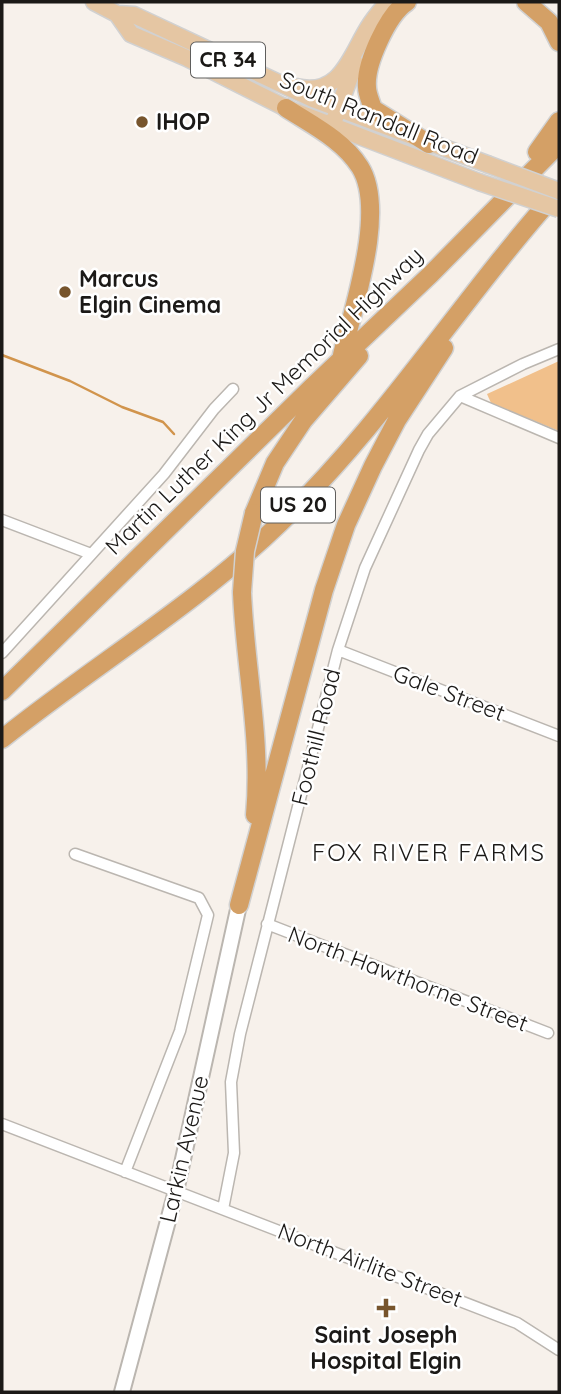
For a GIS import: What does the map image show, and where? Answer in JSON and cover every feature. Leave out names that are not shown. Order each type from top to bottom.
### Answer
[{"type":"highway","points":[[407,2],[399,7],[377,47],[371,61],[367,88],[373,109],[429,144]]},
{"type":"highway","points":[[526,2],[549,22],[559,42]]},
{"type":"highway","points":[[286,108],[339,143],[362,169],[369,192],[371,228],[342,355]]},
{"type":"highway","points":[[311,388],[543,146],[559,121]]},
{"type":"highway","name":"Martin Luther King Jr Memorial Highway","points":[[2,691],[431,274],[559,144]]},
{"type":"highway","name":"US 20","points":[[2,739],[200,590],[278,525],[367,431],[476,290],[559,190]]},
{"type":"highway","points":[[239,905],[324,590],[346,525],[397,420],[538,214]]},
{"type":"highway","points":[[239,905],[254,831],[257,785],[257,751],[243,628],[242,592],[246,551],[254,513],[275,463],[303,421],[431,274]]},
{"type":"main road","name":"South Randall Road","points":[[94,2],[117,14],[134,15],[273,82],[429,144],[559,190]]},
{"type":"main road","points":[[273,82],[310,91],[339,76],[351,61],[368,28],[388,2]]},
{"type":"main road","name":"South Randall Road","points":[[117,14],[131,34],[187,58],[286,108],[479,182],[559,209]]},
{"type":"main road","points":[[331,127],[368,28]]},
{"type":"main road","name":"Larkin Avenue","points":[[122,1392],[176,1191],[239,905]]},
{"type":"street","name":"Foothill Road","points":[[223,1209],[233,1153],[231,1082],[240,1034],[338,650],[365,568],[428,434],[460,396],[559,349]]},
{"type":"street","points":[[2,653],[164,474],[233,389]]},
{"type":"street","points":[[460,396],[559,438]]},
{"type":"street","points":[[2,520],[92,554]]},
{"type":"street","name":"Gale Street","points":[[338,650],[559,736]]},
{"type":"street","points":[[75,853],[199,898],[208,915],[180,1031],[125,1172]]},
{"type":"street","name":"North Hawthorne Street","points":[[267,924],[548,1033]]},
{"type":"street","name":"North Airlite Street","points":[[2,1124],[517,1322],[559,1350]]},
{"type":"shaded area","points":[[559,361],[559,431],[491,403],[487,394]]},
{"type":"waterway","points":[[2,355],[70,381],[122,407],[163,422],[174,434]]},
{"type":"place","name":"IHOP","points":[[142,122]]},
{"type":"place","name":"Marcus Elgin Cinema","points":[[65,292]]},
{"type":"place","name":"Saint Joseph Hospital Elgin","points":[[386,1308]]},
{"type":"district","name":"FOX RIVER FARMS","points":[[429,853]]}]
